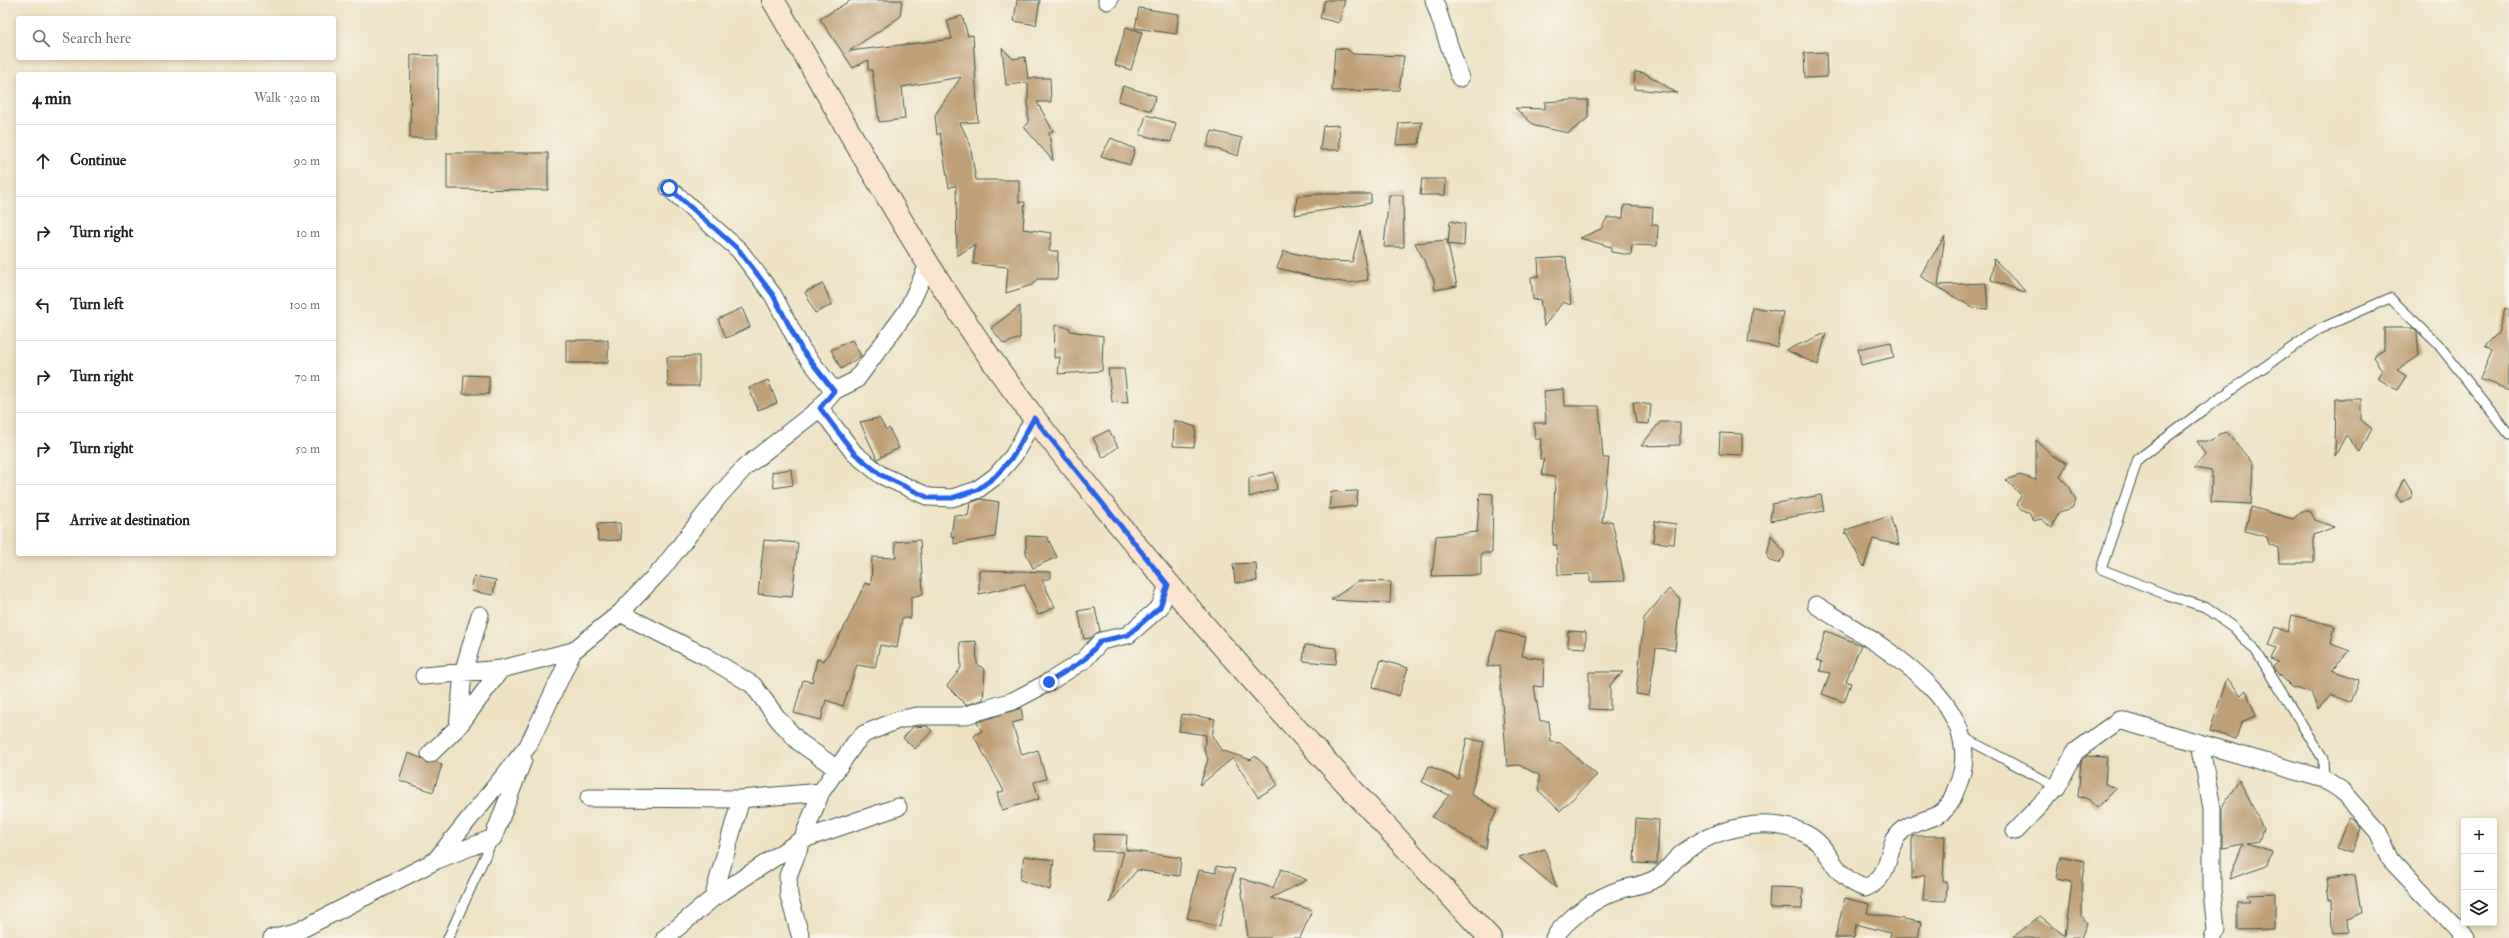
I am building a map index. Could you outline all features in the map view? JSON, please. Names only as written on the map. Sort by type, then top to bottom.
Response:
[{"type":"main road","points":[[773,0],[928,265],[1034,418],[1168,585],[1281,715],[1490,938]]},
{"type":"street","points":[[1434,0],[1460,78]]},
{"type":"street","points":[[669,188],[739,250],[773,295],[802,350],[834,391]]},
{"type":"street","points":[[424,676],[501,669],[573,651],[620,613],[662,569],[706,512],[745,467],[820,408],[834,391],[856,380],[885,343],[907,311],[928,265]]},
{"type":"street","points":[[820,408],[854,453],[881,475],[929,498],[952,498],[977,490],[996,476],[1014,455],[1034,418]]},
{"type":"street","points":[[801,938],[788,896],[788,876],[821,792],[859,738],[878,728],[917,716],[963,716],[992,708],[1049,682],[1084,660],[1101,641],[1128,635],[1160,607],[1168,585]]},
{"type":"street","points":[[1554,938],[1578,914],[1598,898],[1641,886],[1658,877],[1681,854],[1700,839],[1730,828],[1771,825],[1805,834],[1824,847],[1832,863],[1850,883],[1865,888],[1875,884],[1882,876],[1894,843],[1903,830],[1931,820],[1949,805],[1961,778],[1965,758],[1963,737],[1955,717],[1935,690],[1891,655],[1816,605]]},
{"type":"street","points":[[620,613],[707,657],[752,685],[778,719],[799,742],[837,769]]},
{"type":"street","points":[[458,727],[464,673],[480,615]]},
{"type":"street","points":[[272,938],[298,931],[435,861],[493,838],[528,746],[573,651]]},
{"type":"street","points":[[430,754],[458,727],[501,669]]},
{"type":"street","points":[[2015,831],[2056,787],[2075,752],[2119,720],[2324,779],[2341,790],[2378,832],[2391,860],[2464,938]]},
{"type":"street","points":[[2200,743],[2212,808],[2212,890],[2216,930],[2213,938]]},
{"type":"street","points":[[435,861],[528,746]]},
{"type":"street","points":[[589,798],[741,799],[821,792]]},
{"type":"street","points":[[713,898],[741,799]]},
{"type":"street","points":[[665,938],[713,898],[801,840],[898,807]]},
{"type":"lane","points":[[2324,779],[2323,759],[2256,651],[2233,627],[2205,607],[2101,569],[2138,459],[2209,406],[2316,330],[2390,298],[2438,344],[2509,434]]},
{"type":"lane","points":[[1963,737],[2056,787]]},
{"type":"lane","points":[[448,938],[493,838]]},
{"type":"building","points":[[851,0],[902,0],[900,17],[849,51],[952,39],[947,20],[962,16],[968,36],[973,35],[978,122],[960,123],[970,144],[976,180],[1019,180],[1019,202],[1025,202],[1023,229],[1052,233],[1049,251],[1058,251],[1057,279],[1037,279],[1032,285],[1006,293],[1008,267],[973,264],[975,244],[957,256],[956,185],[949,188],[940,133],[937,135],[935,115],[961,77],[902,87],[905,119],[879,122],[872,70],[868,70],[868,60],[853,68],[820,19]]},
{"type":"building","points":[[1017,0],[1040,0],[1036,25],[1014,21]]},
{"type":"building","points":[[1325,0],[1345,0],[1339,23],[1320,18]]},
{"type":"building","points":[[1139,8],[1179,14],[1176,34],[1135,28]]},
{"type":"building","points":[[1126,27],[1142,32],[1131,70],[1115,65]]},
{"type":"building","points":[[1002,48],[1013,59],[1025,57],[1028,78],[1050,78],[1051,102],[1037,102],[1053,131],[1049,133],[1053,161],[1024,127],[1028,124],[1028,83],[1006,85]]},
{"type":"building","points":[[1335,48],[1347,49],[1353,54],[1404,56],[1399,90],[1332,91]]},
{"type":"building","points":[[1826,52],[1827,77],[1805,78],[1804,53]]},
{"type":"building","points":[[411,55],[438,56],[437,138],[410,138]]},
{"type":"building","points":[[1635,72],[1645,73],[1677,93],[1634,89]]},
{"type":"building","points":[[1123,86],[1156,96],[1151,111],[1118,101]]},
{"type":"building","points":[[1588,100],[1588,118],[1569,133],[1535,126],[1515,108],[1545,109],[1545,102]]},
{"type":"building","points":[[1146,115],[1176,123],[1171,142],[1140,135]]},
{"type":"building","points":[[1422,122],[1419,144],[1396,145],[1399,123]]},
{"type":"building","points":[[1339,125],[1340,150],[1320,150],[1323,126]]},
{"type":"building","points":[[1212,131],[1242,138],[1238,156],[1207,146]]},
{"type":"building","points":[[1111,138],[1135,149],[1130,165],[1101,156]]},
{"type":"building","points":[[447,153],[548,153],[548,190],[447,189]]},
{"type":"building","points":[[1422,179],[1446,179],[1445,195],[1420,195]]},
{"type":"building","points":[[1321,194],[1371,194],[1371,203],[1295,215],[1297,196]]},
{"type":"building","points":[[1389,195],[1403,195],[1404,247],[1384,247]]},
{"type":"building","points":[[1624,205],[1653,207],[1652,225],[1658,225],[1657,246],[1632,245],[1631,255],[1611,252],[1611,247],[1580,238],[1601,229],[1607,218],[1623,218]]},
{"type":"building","points":[[1450,221],[1465,224],[1464,246],[1448,244]]},
{"type":"building","points":[[1360,230],[1368,280],[1348,283],[1313,277],[1277,268],[1284,251],[1329,261],[1352,262]]},
{"type":"building","points":[[1945,236],[1938,285],[1986,283],[1988,309],[1973,308],[1920,276]]},
{"type":"building","points":[[1447,240],[1457,286],[1435,290],[1434,280],[1415,243]]},
{"type":"building","points":[[1566,257],[1571,305],[1563,302],[1544,326],[1540,299],[1533,300],[1531,277],[1539,276],[1538,259]]},
{"type":"building","points":[[1994,259],[2027,293],[1991,280]]},
{"type":"building","points":[[823,284],[832,305],[815,313],[805,292]]},
{"type":"building","points":[[1020,306],[1020,338],[1004,344],[991,328]]},
{"type":"building","points":[[1752,307],[1783,312],[1777,347],[1748,342]]},
{"type":"building","points":[[742,308],[750,327],[726,338],[718,319]]},
{"type":"building","points":[[2505,309],[2509,310],[2509,390],[2480,379],[2492,351],[2485,346],[2498,333]]},
{"type":"building","points":[[1055,325],[1070,328],[1070,331],[1103,336],[1102,371],[1058,374],[1060,357],[1054,358]]},
{"type":"building","points":[[2384,328],[2413,328],[2417,332],[2419,356],[2397,370],[2406,376],[2397,390],[2377,378],[2382,370],[2373,357],[2384,350]]},
{"type":"building","points":[[1826,333],[1818,365],[1786,350]]},
{"type":"building","points":[[566,340],[608,340],[608,363],[566,363]]},
{"type":"building","points":[[852,340],[861,356],[841,369],[831,350]]},
{"type":"building","points":[[1891,342],[1894,357],[1861,365],[1858,349]]},
{"type":"building","points":[[699,356],[699,386],[668,386],[667,357]]},
{"type":"building","points":[[1108,369],[1124,369],[1128,403],[1112,402]]},
{"type":"building","points":[[464,375],[489,376],[489,394],[463,394]]},
{"type":"building","points":[[768,380],[777,403],[758,410],[749,388]]},
{"type":"building","points":[[1564,389],[1565,406],[1599,406],[1603,458],[1609,458],[1602,523],[1612,521],[1625,581],[1590,582],[1590,574],[1558,575],[1557,545],[1553,545],[1555,477],[1542,475],[1544,459],[1540,459],[1541,439],[1535,439],[1534,423],[1546,423],[1544,391]]},
{"type":"building","points":[[2336,399],[2361,399],[2361,420],[2372,429],[2360,452],[2346,435],[2335,456]]},
{"type":"building","points":[[1633,402],[1651,405],[1649,424],[1636,423]]},
{"type":"building","points":[[879,418],[886,430],[889,428],[899,448],[877,459],[860,422]]},
{"type":"building","points":[[1174,420],[1196,427],[1194,447],[1173,446]]},
{"type":"building","points":[[1660,422],[1680,422],[1680,445],[1641,446]]},
{"type":"building","points":[[1109,430],[1118,447],[1103,458],[1093,438]]},
{"type":"building","points":[[2227,432],[2253,464],[2251,504],[2211,502],[2212,471],[2194,468],[2205,454],[2197,441],[2213,441],[2219,434]]},
{"type":"building","points":[[1720,433],[1742,434],[1742,455],[1719,454]]},
{"type":"building","points":[[2036,440],[2053,456],[2067,463],[2060,477],[2069,486],[2076,500],[2072,508],[2059,512],[2052,528],[2041,519],[2033,521],[2030,513],[2021,509],[2017,505],[2021,495],[2006,480],[2020,475],[2036,480]]},
{"type":"building","points":[[791,469],[793,485],[774,488],[772,472]]},
{"type":"building","points":[[1274,472],[1277,489],[1249,497],[1249,478]]},
{"type":"building","points":[[2404,478],[2411,490],[2412,498],[2401,502],[2396,495]]},
{"type":"building","points":[[1358,491],[1356,506],[1329,509],[1331,492]]},
{"type":"building","points":[[1480,493],[1493,494],[1492,553],[1481,553],[1481,575],[1432,576],[1436,536],[1477,532]]},
{"type":"building","points":[[1821,495],[1824,511],[1770,521],[1772,504]]},
{"type":"building","points":[[981,499],[999,502],[995,537],[954,544],[954,537],[951,536],[954,515],[968,516],[970,503]]},
{"type":"building","points":[[2251,507],[2293,519],[2302,511],[2307,511],[2311,512],[2315,520],[2334,527],[2314,535],[2314,563],[2279,563],[2278,548],[2269,544],[2267,537],[2245,531]]},
{"type":"building","points":[[1890,516],[1899,545],[1873,539],[1864,567],[1847,534],[1844,533],[1846,532],[1845,530]]},
{"type":"building","points":[[1655,521],[1676,524],[1674,544],[1653,542]]},
{"type":"building","points":[[620,523],[621,540],[598,541],[597,524]]},
{"type":"building","points":[[1771,535],[1784,552],[1784,557],[1778,563],[1770,561],[1767,556]]},
{"type":"building","points":[[1026,536],[1047,537],[1057,557],[1033,568],[1026,553]]},
{"type":"building","points":[[764,540],[798,543],[792,597],[758,594]]},
{"type":"building","points":[[920,540],[923,594],[911,597],[911,618],[902,618],[897,648],[880,645],[875,668],[857,665],[843,706],[826,700],[821,720],[794,713],[803,680],[812,682],[817,659],[824,661],[844,628],[865,583],[871,585],[872,557],[896,558],[895,542]]},
{"type":"building","points":[[1256,563],[1257,581],[1235,583],[1233,564]]},
{"type":"building","points":[[979,570],[1051,572],[1051,578],[1042,580],[1055,607],[1038,615],[1024,584],[979,594]]},
{"type":"building","points":[[474,576],[496,580],[493,595],[471,591]]},
{"type":"building","points":[[1358,581],[1391,582],[1390,603],[1331,600]]},
{"type":"building","points":[[1669,589],[1680,599],[1675,650],[1656,648],[1649,696],[1636,694],[1644,618]]},
{"type":"building","points":[[1095,608],[1100,631],[1091,638],[1084,639],[1078,611]]},
{"type":"building","points":[[2292,615],[2335,626],[2331,644],[2350,651],[2331,670],[2359,680],[2350,702],[2331,695],[2318,709],[2311,693],[2292,687],[2273,667],[2278,662],[2271,659],[2276,648],[2269,645],[2276,627],[2288,632]]},
{"type":"building","points":[[1497,631],[1526,637],[1522,656],[1544,659],[1543,687],[1534,686],[1540,721],[1549,721],[1551,742],[1560,743],[1597,775],[1560,811],[1539,791],[1539,775],[1519,765],[1507,766],[1499,665],[1487,667]]},
{"type":"building","points":[[1568,631],[1586,632],[1586,648],[1568,647]]},
{"type":"building","points":[[1826,631],[1861,645],[1846,681],[1851,683],[1844,702],[1822,694],[1830,673],[1820,671],[1822,662],[1817,660]]},
{"type":"building","points":[[976,641],[977,664],[985,670],[983,700],[966,705],[947,686],[961,668],[960,642]]},
{"type":"building","points":[[1305,645],[1337,648],[1336,664],[1303,661]]},
{"type":"building","points":[[1381,660],[1408,668],[1399,696],[1372,687]]},
{"type":"building","points":[[1589,672],[1623,672],[1610,685],[1610,710],[1589,709]]},
{"type":"building","points":[[2227,678],[2241,695],[2246,690],[2256,716],[2241,722],[2236,739],[2210,731]]},
{"type":"building","points":[[1021,708],[1023,720],[1012,723],[1022,755],[1038,750],[1046,779],[1034,782],[1039,799],[1002,810],[997,793],[1004,791],[974,736],[982,731],[977,722]]},
{"type":"building","points":[[1182,714],[1215,719],[1212,736],[1221,750],[1251,760],[1255,756],[1267,767],[1278,785],[1258,797],[1233,758],[1200,785],[1208,759],[1204,749],[1206,735],[1179,731]]},
{"type":"building","points":[[927,726],[932,731],[915,749],[903,738],[913,727]]},
{"type":"building","points":[[1467,738],[1484,742],[1471,794],[1498,810],[1489,825],[1486,849],[1432,817],[1449,795],[1422,782],[1429,766],[1458,779]]},
{"type":"building","points":[[408,753],[421,758],[427,763],[435,762],[442,765],[433,792],[399,780]]},
{"type":"building","points":[[2087,756],[2107,757],[2105,784],[2117,788],[2097,808],[2087,798],[2078,797],[2081,761]]},
{"type":"building","points":[[2239,779],[2263,828],[2259,841],[2247,843],[2272,851],[2267,866],[2229,879],[2243,844],[2222,848],[2222,809]]},
{"type":"building","points":[[1636,818],[1659,820],[1657,864],[1634,863]]},
{"type":"building","points":[[2349,818],[2354,820],[2361,828],[2352,853],[2337,848]]},
{"type":"building","points":[[1094,834],[1127,835],[1126,850],[1181,858],[1179,876],[1137,870],[1110,903],[1124,852],[1093,851]]},
{"type":"building","points":[[1912,836],[1945,836],[1943,881],[1947,881],[1946,901],[1923,900],[1925,875],[1912,879]]},
{"type":"building","points":[[1545,849],[1556,888],[1519,857]]},
{"type":"building","points":[[1024,856],[1054,860],[1050,890],[1020,880]]},
{"type":"building","points":[[2060,856],[2085,861],[2082,880],[2082,916],[2087,923],[2081,938],[2012,938],[2040,916],[2065,936],[2072,882],[2056,879]]},
{"type":"building","points":[[1216,866],[1235,869],[1219,927],[1187,918],[1199,870],[1216,873]]},
{"type":"building","points":[[1281,869],[1307,880],[1271,898],[1312,910],[1300,938],[1248,938],[1240,878],[1273,888]]},
{"type":"building","points":[[2355,875],[2361,913],[2348,919],[2349,932],[2333,933],[2332,899],[2329,899],[2326,879]]},
{"type":"building","points":[[1770,887],[1803,888],[1802,909],[1769,908]]},
{"type":"building","points":[[2275,894],[2275,929],[2237,930],[2237,901],[2249,901],[2246,895]]},
{"type":"building","points":[[1845,898],[1869,904],[1867,913],[1921,922],[1918,938],[1890,938],[1890,933],[1856,924],[1854,938],[1835,938]]},
{"type":"route","points":[[669,188],[739,250],[773,295],[802,350],[834,391],[820,408],[854,453],[881,475],[929,498],[952,498],[977,490],[996,476],[1014,455],[1034,418],[1168,585],[1160,607],[1128,635],[1101,641],[1084,660],[1049,682]]}]
